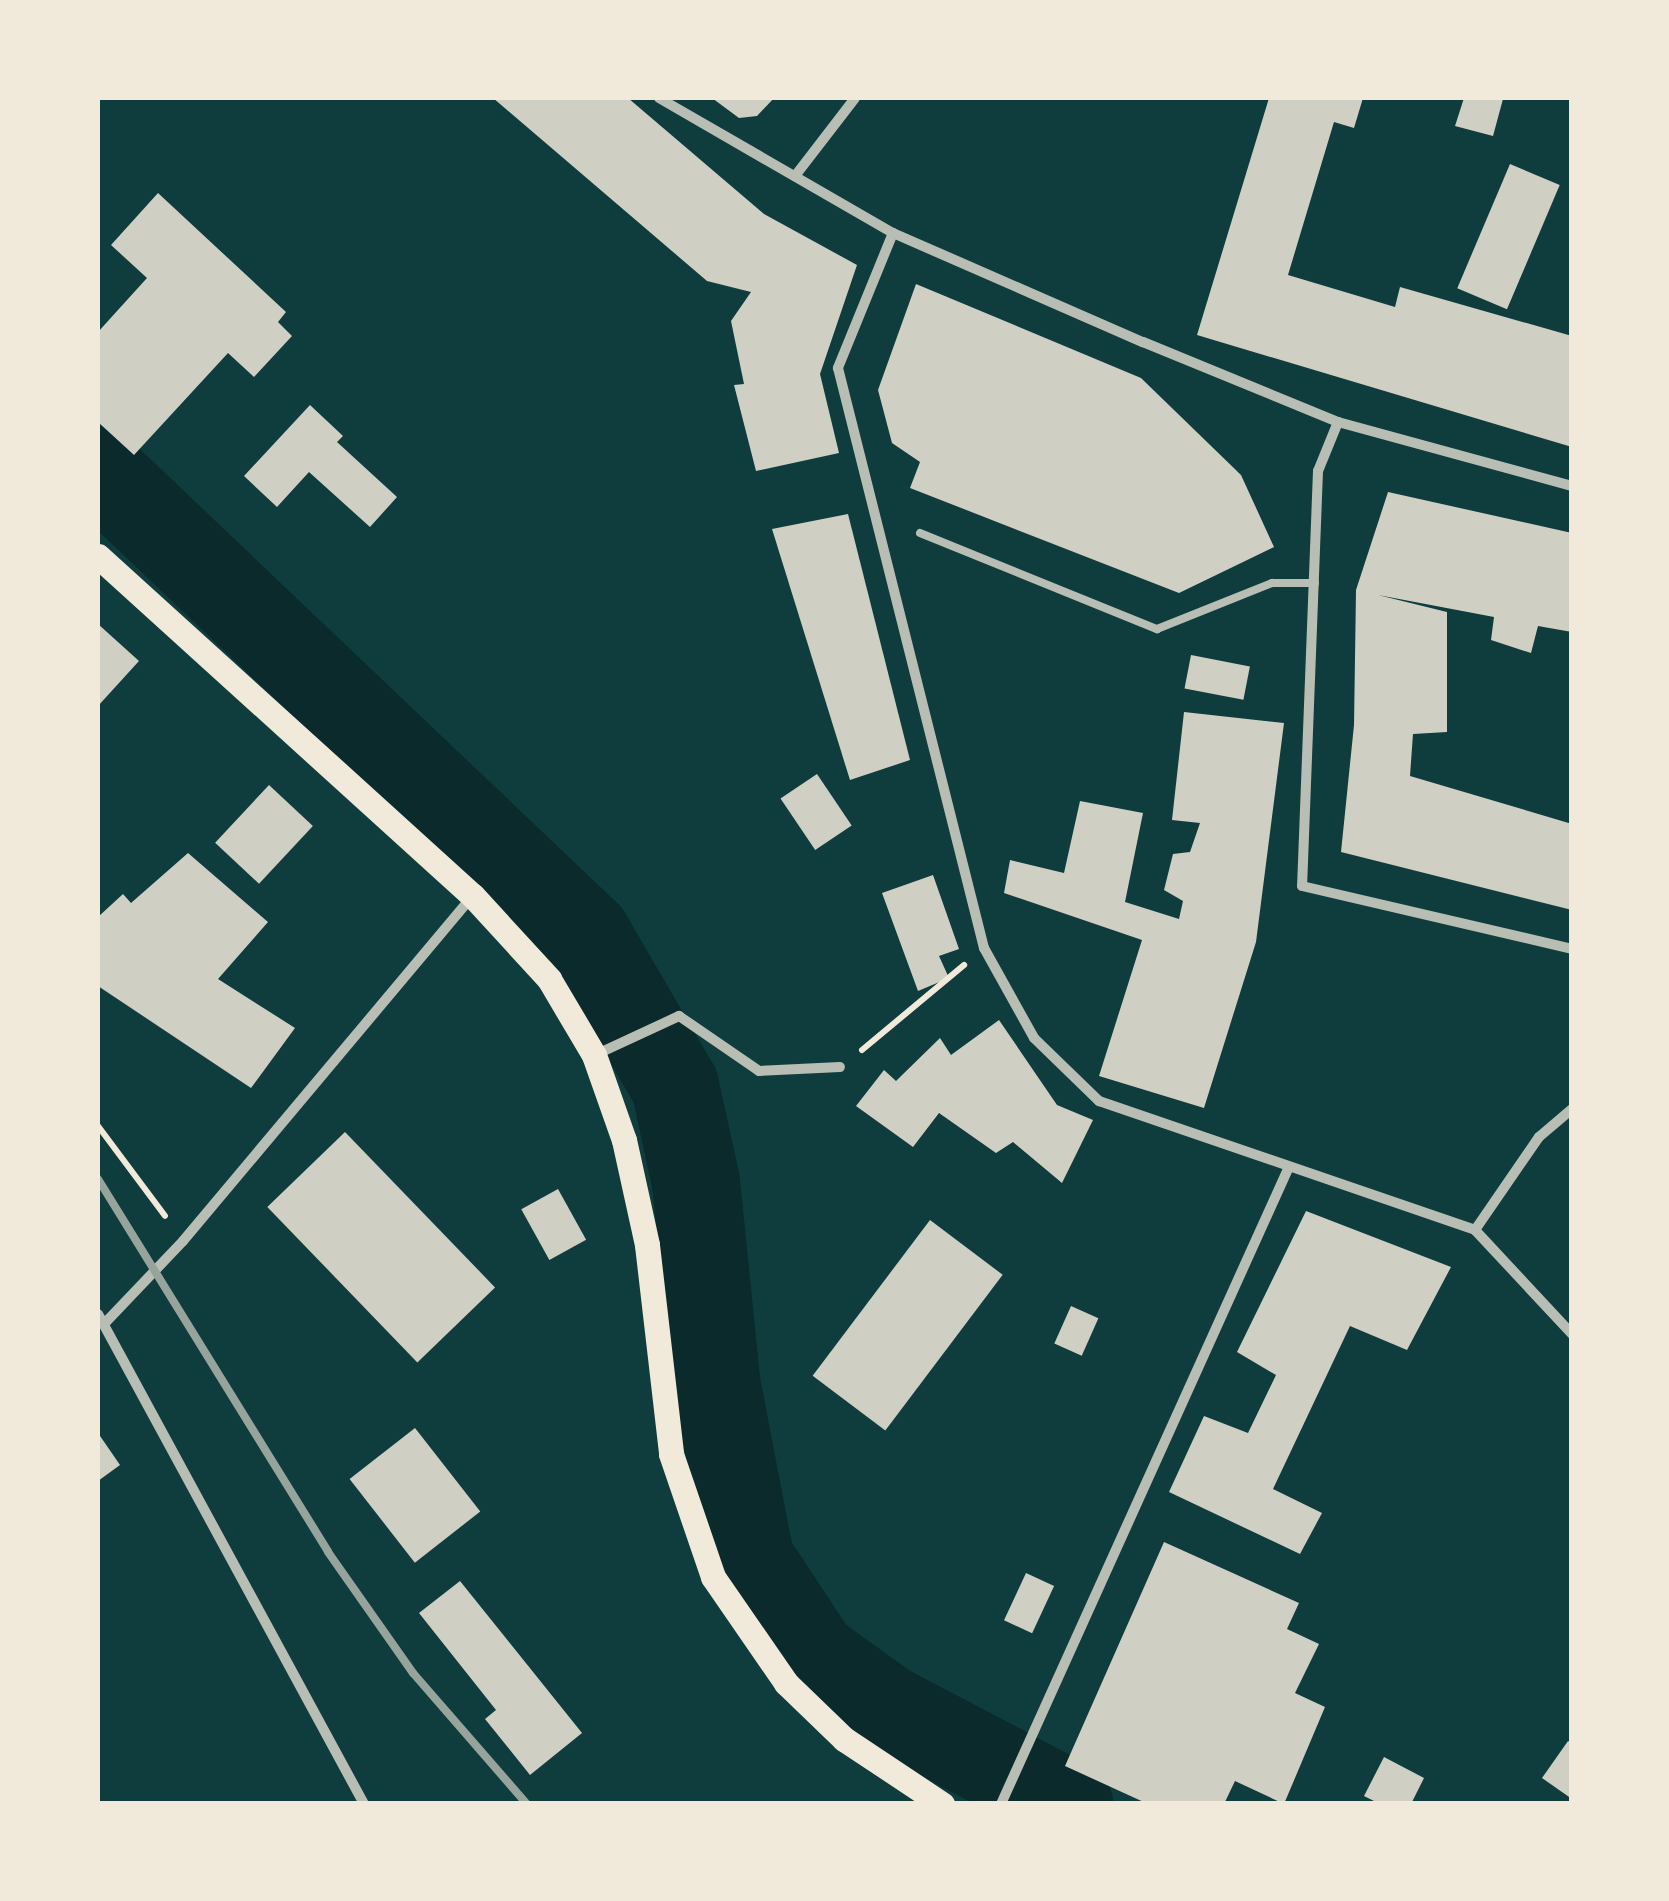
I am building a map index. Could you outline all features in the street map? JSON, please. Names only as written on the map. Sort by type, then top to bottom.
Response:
[{"type":"main road","points":[[98,556],[473,896],[549,979],[594,1055],[624,1140],[647,1246],[671,1454],[713,1577],[786,1684],[844,1740],[942,1804]]},
{"type":"street","points":[[659,98],[893,233],[1338,422],[1572,486]]},
{"type":"street","points":[[795,176],[855,98]]},
{"type":"street","points":[[893,233],[838,368],[984,948],[1034,1038],[1099,1101],[1475,1230],[1572,1334]]},
{"type":"street","points":[[1338,422],[1318,471],[1302,886],[1572,949]]},
{"type":"street","points":[[364,1804],[101,1319],[183,1240],[473,896]]},
{"type":"street","points":[[594,1055],[679,1016],[759,1071],[840,1067]]},
{"type":"street","points":[[1475,1230],[1539,1137],[1572,1109]]},
{"type":"street","points":[[1003,1800],[1288,1169]]},
{"type":"lane","points":[[920,532],[1157,629],[1272,584],[1315,583]]},
{"type":"path","points":[[840,1067],[984,948]]},
{"type":"path","points":[[98,1126],[183,1240]]},
{"type":"building","points":[[493,98],[628,98],[764,214],[857,265],[820,374],[839,453],[756,471],[734,385],[744,384],[731,321],[751,292],[707,281]]},
{"type":"building","points":[[712,98],[774,98],[757,116],[739,118]]},
{"type":"building","points":[[1269,98],[1363,98],[1354,128],[1334,122],[1288,275],[1395,307],[1400,287],[1572,336],[1572,447],[1197,335]]},
{"type":"building","points":[[1464,98],[1503,99],[1493,136],[1455,126]]},
{"type":"building","points":[[1510,164],[1560,185],[1507,309],[1457,288]]},
{"type":"building","points":[[158,193],[286,312],[278,322],[292,336],[254,377],[228,353],[134,455],[98,422],[98,332],[147,278],[111,245]]},
{"type":"building","points":[[916,284],[1141,378],[1241,475],[1274,547],[1179,593],[910,488],[920,462],[892,443],[878,390]]},
{"type":"building","points":[[310,405],[343,436],[337,442],[397,497],[370,527],[309,472],[277,507],[244,476]]},
{"type":"building","points":[[1388,492],[1572,533],[1572,632],[1538,626],[1531,653],[1491,640],[1494,617],[1378,595],[1447,612],[1447,732],[1413,734],[1410,776],[1572,824],[1572,910],[1341,852],[1354,725],[1356,590]]},
{"type":"building","points":[[848,514],[910,760],[850,780],[772,529]]},
{"type":"building","points":[[98,624],[139,661],[98,706]]},
{"type":"building","points":[[1191,655],[1250,666],[1243,700],[1185,688]]},
{"type":"building","points":[[1184,712],[1284,723],[1256,942],[1204,1108],[1099,1076],[1142,940],[1004,893],[1010,860],[1064,873],[1080,801],[1143,813],[1125,902],[1179,919],[1183,901],[1164,890],[1173,854],[1190,852],[1200,823],[1172,820]]},
{"type":"building","points":[[817,774],[852,825],[815,850],[781,799]]},
{"type":"building","points":[[269,785],[313,826],[259,884],[215,843]]},
{"type":"building","points":[[188,853],[268,922],[218,979],[295,1028],[251,1088],[98,986],[98,917],[123,894],[131,903]]},
{"type":"building","points":[[933,875],[959,949],[939,956],[949,978],[918,991],[882,893]]},
{"type":"building","points":[[999,1020],[1057,1105],[1093,1120],[1062,1183],[1013,1142],[996,1153],[939,1113],[913,1147],[856,1106],[884,1070],[896,1081],[940,1038],[951,1055]]},
{"type":"building","points":[[345,1132],[495,1287],[417,1362],[267,1207]]},
{"type":"building","points":[[558,1189],[586,1240],[549,1260],[521,1209]]},
{"type":"building","points":[[1306,1211],[1451,1267],[1407,1350],[1350,1326],[1273,1489],[1322,1513],[1300,1554],[1169,1492],[1204,1416],[1248,1433],[1276,1375],[1237,1352]]},
{"type":"building","points":[[930,1220],[1003,1275],[885,1430],[813,1376]]},
{"type":"building","points":[[1071,1306],[1098,1318],[1082,1356],[1054,1343]]},
{"type":"building","points":[[415,1428],[480,1512],[415,1563],[350,1479]]},
{"type":"building","points":[[98,1433],[120,1465],[98,1481]]},
{"type":"building","points":[[1164,1542],[1299,1603],[1287,1629],[1319,1644],[1295,1693],[1325,1707],[1284,1804],[1235,1781],[1224,1804],[1148,1804],[1065,1766]]},
{"type":"building","points":[[1026,1573],[1054,1586],[1032,1633],[1004,1620]]},
{"type":"building","points":[[460,1581],[582,1733],[530,1775],[485,1719],[496,1710],[419,1613]]},
{"type":"building","points":[[1568,1741],[1572,1743],[1572,1799],[1542,1778]]},
{"type":"building","points":[[1384,1757],[1424,1778],[1411,1804],[1380,1804],[1364,1796]]},
{"type":"waterway","points":[[98,470],[587,935],[675,1086],[696,1182],[717,1387],[750,1559],[814,1656],[886,1708],[1069,1804]]},
{"type":"railway","points":[[98,1179],[328,1552],[413,1673],[527,1804]]}]
